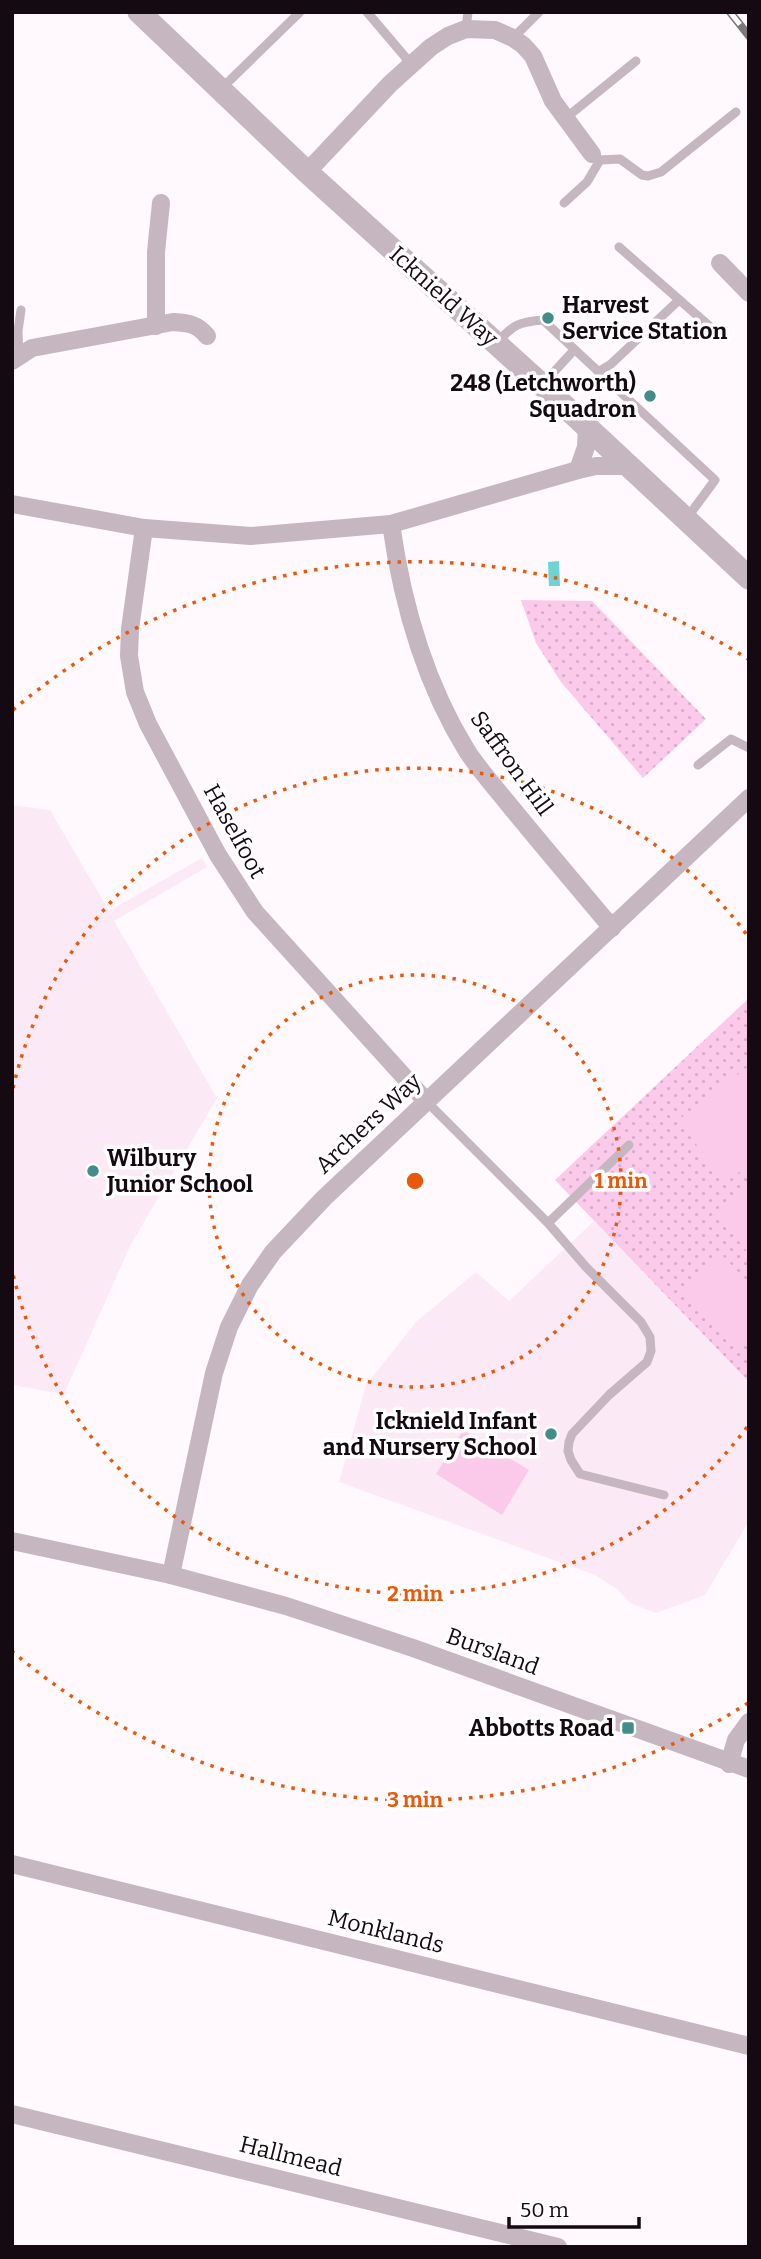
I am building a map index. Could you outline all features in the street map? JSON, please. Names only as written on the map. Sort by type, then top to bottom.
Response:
[{"type":"street","name":"Icknield Way","points":[[139,12],[307,172],[587,426],[749,578]]},
{"type":"street","points":[[307,172],[390,84],[467,21],[513,38],[533,56],[548,92],[596,157]]},
{"type":"street","points":[[156,327],[156,252],[161,203]]},
{"type":"street","points":[[719,263],[749,293]]},
{"type":"street","points":[[16,358],[32,348],[173,322],[199,326],[207,336]]},
{"type":"street","points":[[578,470],[586,447],[587,426]]},
{"type":"street","points":[[12,504],[144,528],[251,536],[391,524],[578,470],[630,466]]},
{"type":"street","name":"Saffron Hill","points":[[391,524],[395,554],[419,645],[444,709],[468,752],[612,928]]},
{"type":"street","name":"Haselfoot","points":[[144,528],[130,629],[129,656],[135,692],[148,724],[218,855],[255,912],[427,1102]]},
{"type":"street","name":"Archers Way","points":[[171,1575],[214,1373],[229,1328],[250,1285],[273,1252],[324,1198],[749,798]]},
{"type":"street","name":"Bursland","points":[[12,1541],[171,1575],[286,1606],[413,1648],[749,1769]]},
{"type":"street","points":[[729,1764],[736,1740],[749,1721]]},
{"type":"street","name":"Monklands","points":[[12,1864],[749,2046]]},
{"type":"street","name":"Hallmead","points":[[12,2113],[558,2247]]},
{"type":"lane","points":[[220,90],[300,12]]},
{"type":"lane","points":[[367,12],[412,65]]},
{"type":"lane","points":[[513,38],[539,12]]},
{"type":"lane","points":[[567,117],[636,61]]},
{"type":"lane","points":[[564,203],[587,182],[596,157],[620,159],[636,172],[648,176],[661,172],[736,112]]},
{"type":"lane","points":[[619,247],[723,338]]},
{"type":"lane","points":[[598,372],[679,300]]},
{"type":"lane","points":[[16,358],[21,310]]},
{"type":"lane","points":[[496,343],[513,325],[543,320],[715,480],[687,518]]},
{"type":"lane","points":[[542,385],[574,350]]},
{"type":"lane","points":[[698,765],[731,739],[749,748]]},
{"type":"lane","points":[[427,1102],[548,1223],[647,1330],[650,1344],[647,1362],[609,1395],[572,1434],[569,1442],[571,1460],[580,1474],[664,1495]]},
{"type":"lane","points":[[548,1223],[629,1144]]},
{"type":"shaded area","points":[[521,600],[592,601],[706,719],[643,778],[561,682],[536,643]]},
{"type":"shaded area","name":"Wilbury Junior School","points":[[12,805],[50,810],[109,911],[202,858],[207,867],[114,921],[217,1098],[131,1244],[64,1394],[12,1385]]},
{"type":"shaded area","points":[[749,998],[749,1382],[555,1180]]},
{"type":"shaded area","points":[[749,1066],[749,1165],[725,1183],[678,1120]]},
{"type":"shaded area","points":[[749,1184],[749,1254],[715,1211]]},
{"type":"shaded area","name":"Icknield Infant and Nursery School","points":[[594,1221],[749,1382],[749,1521],[705,1595],[656,1613],[630,1603],[617,1589],[595,1575],[339,1482],[366,1385],[416,1322],[476,1272],[509,1301]]},
{"type":"shaded area","points":[[722,1255],[749,1283],[749,1337],[736,1349],[682,1292]]},
{"type":"shaded area","points":[[463,1430],[529,1470],[502,1515],[436,1474]]},
{"type":"water","points":[[559,561],[560,586],[549,586],[548,562]]},
{"type":"railway","points":[[730,12],[749,36]]},
{"type":"place","name":"Harvest Service Station","points":[[548,318]]},
{"type":"place","name":"248 (Letchworth) Squadron","points":[[650,396]]},
{"type":"place","name":"Wilbury Junior School","points":[[93,1171]]},
{"type":"place","name":"Icknield Infant and Nursery School","points":[[551,1434]]},
{"type":"place","name":"Abbotts Road","points":[[628,1728]]}]
